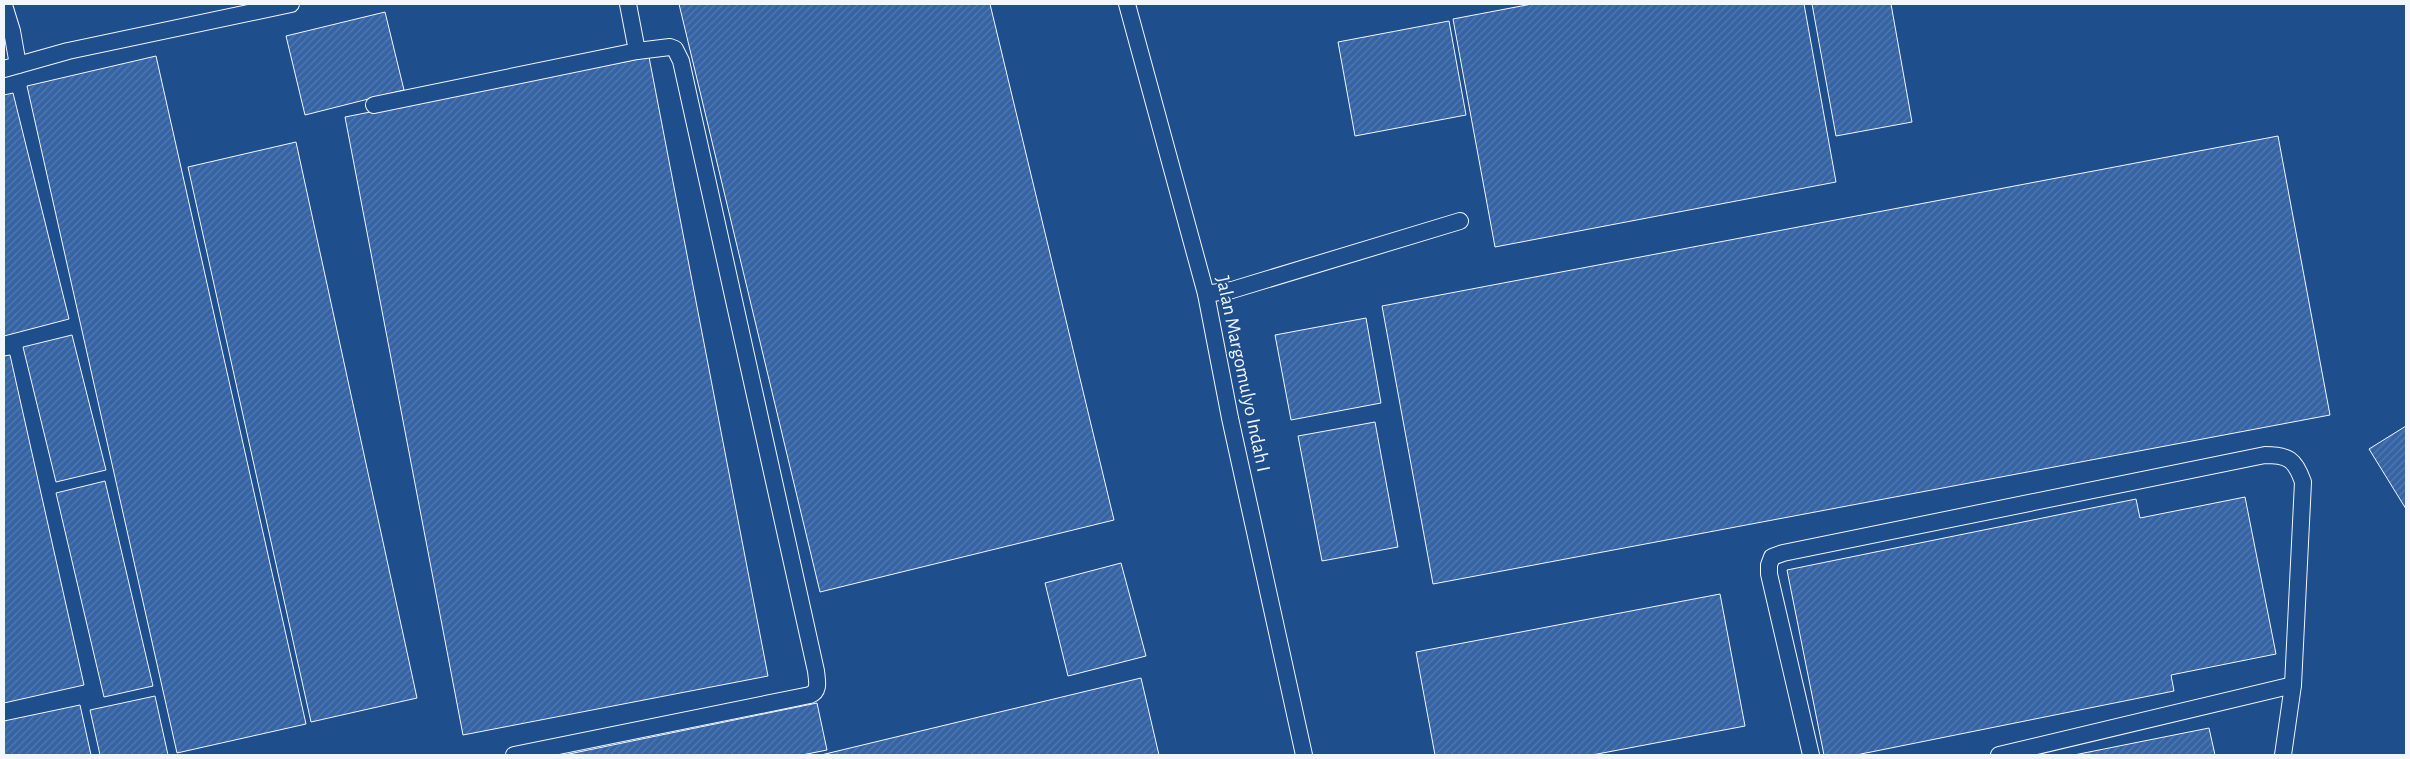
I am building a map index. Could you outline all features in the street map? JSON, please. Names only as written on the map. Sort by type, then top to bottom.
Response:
[{"type":"lane","points":[[4,5],[12,31],[11,67],[68,51],[291,4]]},
{"type":"lane","points":[[628,4],[637,51]]},
{"type":"lane","name":"Jalan Margomulyo Indah I","points":[[1127,4],[1206,294],[1232,427],[1304,755]]},
{"type":"lane","points":[[374,105],[637,51],[670,47],[675,50],[681,61],[816,671],[817,688],[815,693],[810,695],[514,755]]},
{"type":"lane","points":[[1206,294],[1232,290],[1460,221]]},
{"type":"lane","points":[[1811,755],[1769,574],[1769,565],[1772,557],[1792,551],[2264,456],[2277,455],[2290,459],[2298,469],[2302,482],[2293,685],[2283,755]]},
{"type":"lane","points":[[1999,755],[2293,685]]},
{"type":"building","points":[[679,4],[990,4],[1114,520],[820,592]]},
{"type":"building","points":[[1532,4],[1804,4],[1836,182],[1495,247],[1453,19]]},
{"type":"building","points":[[1812,4],[1891,4],[1912,122],[1836,136]]},
{"type":"building","points":[[385,12],[404,90],[305,115],[286,36]]},
{"type":"building","points":[[1449,21],[1466,115],[1355,136],[1338,42]]},
{"type":"building","points":[[156,56],[306,724],[177,753],[27,86]]},
{"type":"building","points":[[649,57],[768,676],[463,735],[345,117]]},
{"type":"building","points":[[13,93],[69,319],[4,336],[4,95]]},
{"type":"building","points":[[2278,136],[2330,415],[1433,584],[1382,306]]},
{"type":"building","points":[[296,142],[417,698],[311,722],[188,167]]},
{"type":"building","points":[[1366,318],[1381,403],[1291,420],[1275,335]]},
{"type":"building","points":[[72,335],[106,470],[56,482],[23,347]]},
{"type":"building","points":[[10,355],[84,685],[4,703],[4,356]]},
{"type":"building","points":[[1375,422],[1398,547],[1322,561],[1298,436]]},
{"type":"building","points":[[2406,426],[2406,509],[2369,449]]},
{"type":"building","points":[[105,481],[153,686],[104,697],[56,493]]},
{"type":"building","points":[[2245,497],[2276,654],[2171,675],[2174,691],[1856,755],[1824,755],[1787,570],[2136,499],[2140,518]]},
{"type":"building","points":[[1121,563],[1146,656],[1068,676],[1045,583]]},
{"type":"building","points":[[1720,594],[1745,726],[1592,755],[1435,755],[1416,652]]},
{"type":"building","points":[[1141,678],[1159,755],[821,755]]},
{"type":"building","points":[[155,696],[168,755],[100,755],[90,710]]},
{"type":"building","points":[[817,703],[827,750],[802,755],[564,755]]},
{"type":"building","points":[[80,705],[91,755],[4,755],[4,721]]},
{"type":"building","points":[[2209,728],[2215,755],[2074,755]]}]
